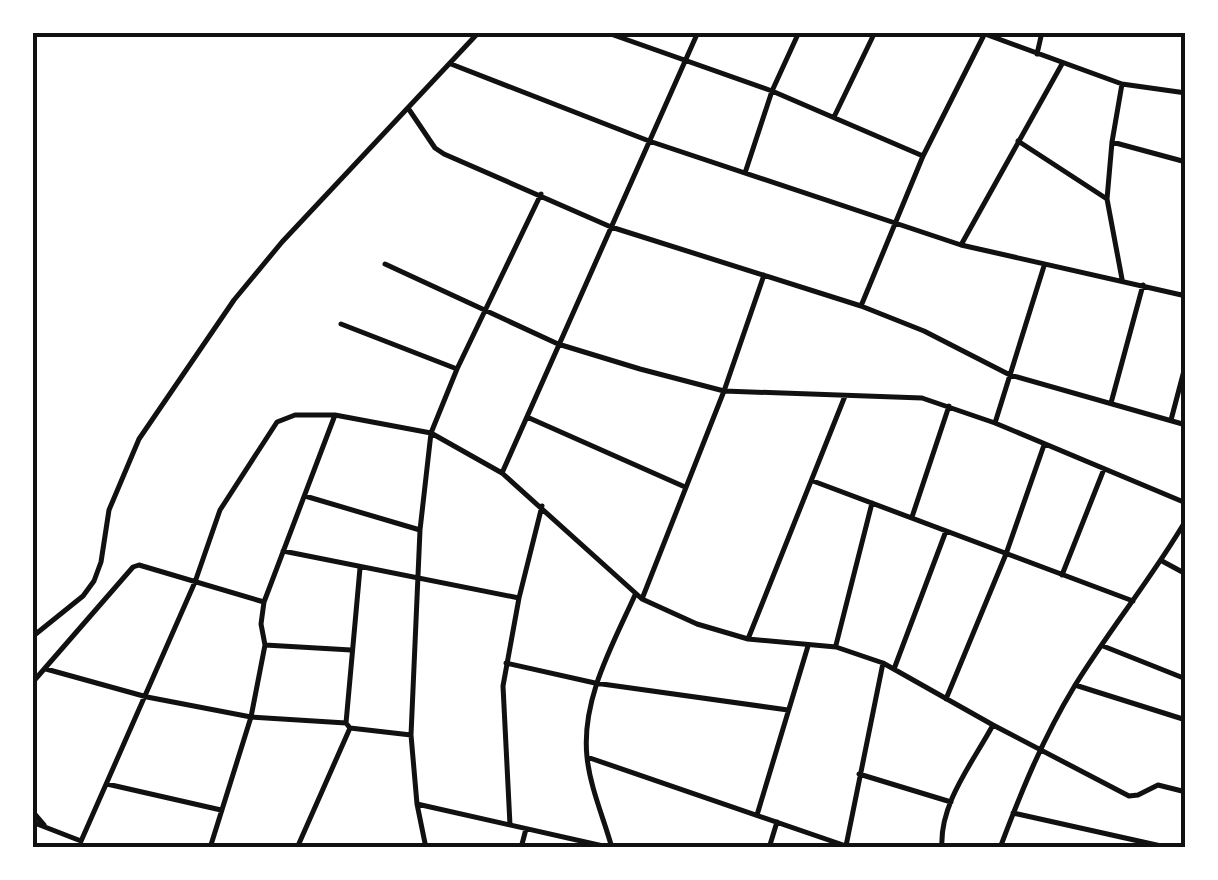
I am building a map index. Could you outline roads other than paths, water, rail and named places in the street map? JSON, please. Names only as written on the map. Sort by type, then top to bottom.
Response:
[{"type":"street","points":[[32,637],[83,596],[94,581],[101,562],[108,510],[121,478],[139,439],[203,343],[282,242],[479,32]]},
{"type":"street","points":[[605,32],[772,92],[923,156]]},
{"type":"street","points":[[502,472],[698,32]]},
{"type":"street","points":[[745,173],[772,92],[799,32]]},
{"type":"street","points":[[834,117],[875,32]]},
{"type":"street","points":[[1037,54],[1042,32]]},
{"type":"street","points":[[861,306],[923,156],[984,33],[1122,84],[1186,93]]},
{"type":"street","points":[[451,64],[650,142],[961,245],[1184,295],[1186,267]]},
{"type":"street","points":[[961,245],[1062,64]]},
{"type":"street","points":[[1122,84],[1107,200],[1122,280]]},
{"type":"street","points":[[408,108],[435,148],[612,227],[861,306],[924,330],[1010,374],[1186,425]]},
{"type":"street","points":[[1018,142],[1107,200]]},
{"type":"street","points":[[1112,142],[1186,162]]},
{"type":"street","points":[[426,848],[417,804],[411,735],[420,530],[431,433],[457,369],[541,194]]},
{"type":"street","points":[[385,264],[558,344],[724,391],[909,397],[949,406],[1186,504]]},
{"type":"street","points":[[995,423],[1044,266]]},
{"type":"street","points":[[417,804],[612,848],[587,758],[595,682],[638,597],[685,487],[724,391],[764,275]]},
{"type":"street","points":[[1111,403],[1143,285]]},
{"type":"street","points":[[342,324],[457,369]]},
{"type":"street","points":[[1171,420],[1186,363]]},
{"type":"street","points":[[748,639],[845,396]]},
{"type":"street","points":[[912,518],[949,406]]},
{"type":"street","points":[[32,822],[80,844],[147,697],[220,510],[277,422],[295,415],[335,415],[431,433],[502,472],[638,597],[697,624],[748,639],[836,646],[884,663],[1129,796],[1162,785],[1186,792]]},
{"type":"street","points":[[210,848],[251,717],[265,645],[261,624],[264,602],[335,415]]},
{"type":"street","points":[[527,418],[685,487]]},
{"type":"street","points":[[946,698],[1006,554],[1044,444]]},
{"type":"street","points":[[1062,576],[1104,469]]},
{"type":"street","points":[[812,482],[1134,602]]},
{"type":"street","points":[[305,496],[420,530]]},
{"type":"street","points":[[836,646],[872,503]]},
{"type":"street","points":[[510,825],[506,664],[542,506]]},
{"type":"street","points":[[1000,848],[1040,750],[1075,685],[1186,520]]},
{"type":"street","points":[[894,669],[946,530]]},
{"type":"street","points":[[283,550],[519,598]]},
{"type":"street","points":[[1162,561],[1186,574]]},
{"type":"street","points":[[32,683],[133,567],[139,565],[264,602]]},
{"type":"street","points":[[297,848],[348,725],[360,568]]},
{"type":"street","points":[[265,645],[351,650]]},
{"type":"street","points":[[758,815],[808,646]]},
{"type":"street","points":[[1103,646],[1186,679]]},
{"type":"street","points":[[587,758],[846,847],[884,663]]},
{"type":"street","points":[[506,664],[595,682],[788,710]]},
{"type":"street","points":[[46,669],[147,697],[251,717],[411,735]]},
{"type":"street","points":[[1075,685],[1186,720]]},
{"type":"street","points":[[942,848],[941,833],[950,802],[993,725]]},
{"type":"street","points":[[859,774],[950,802]]},
{"type":"street","points":[[107,784],[221,810]]},
{"type":"street","points":[[32,811],[46,827]]},
{"type":"street","points":[[1013,813],[1170,848]]},
{"type":"street","points":[[769,848],[777,822]]},
{"type":"street","points":[[522,848],[526,829]]},
{"type":"street","points":[[1183,848],[1186,839]]}]
